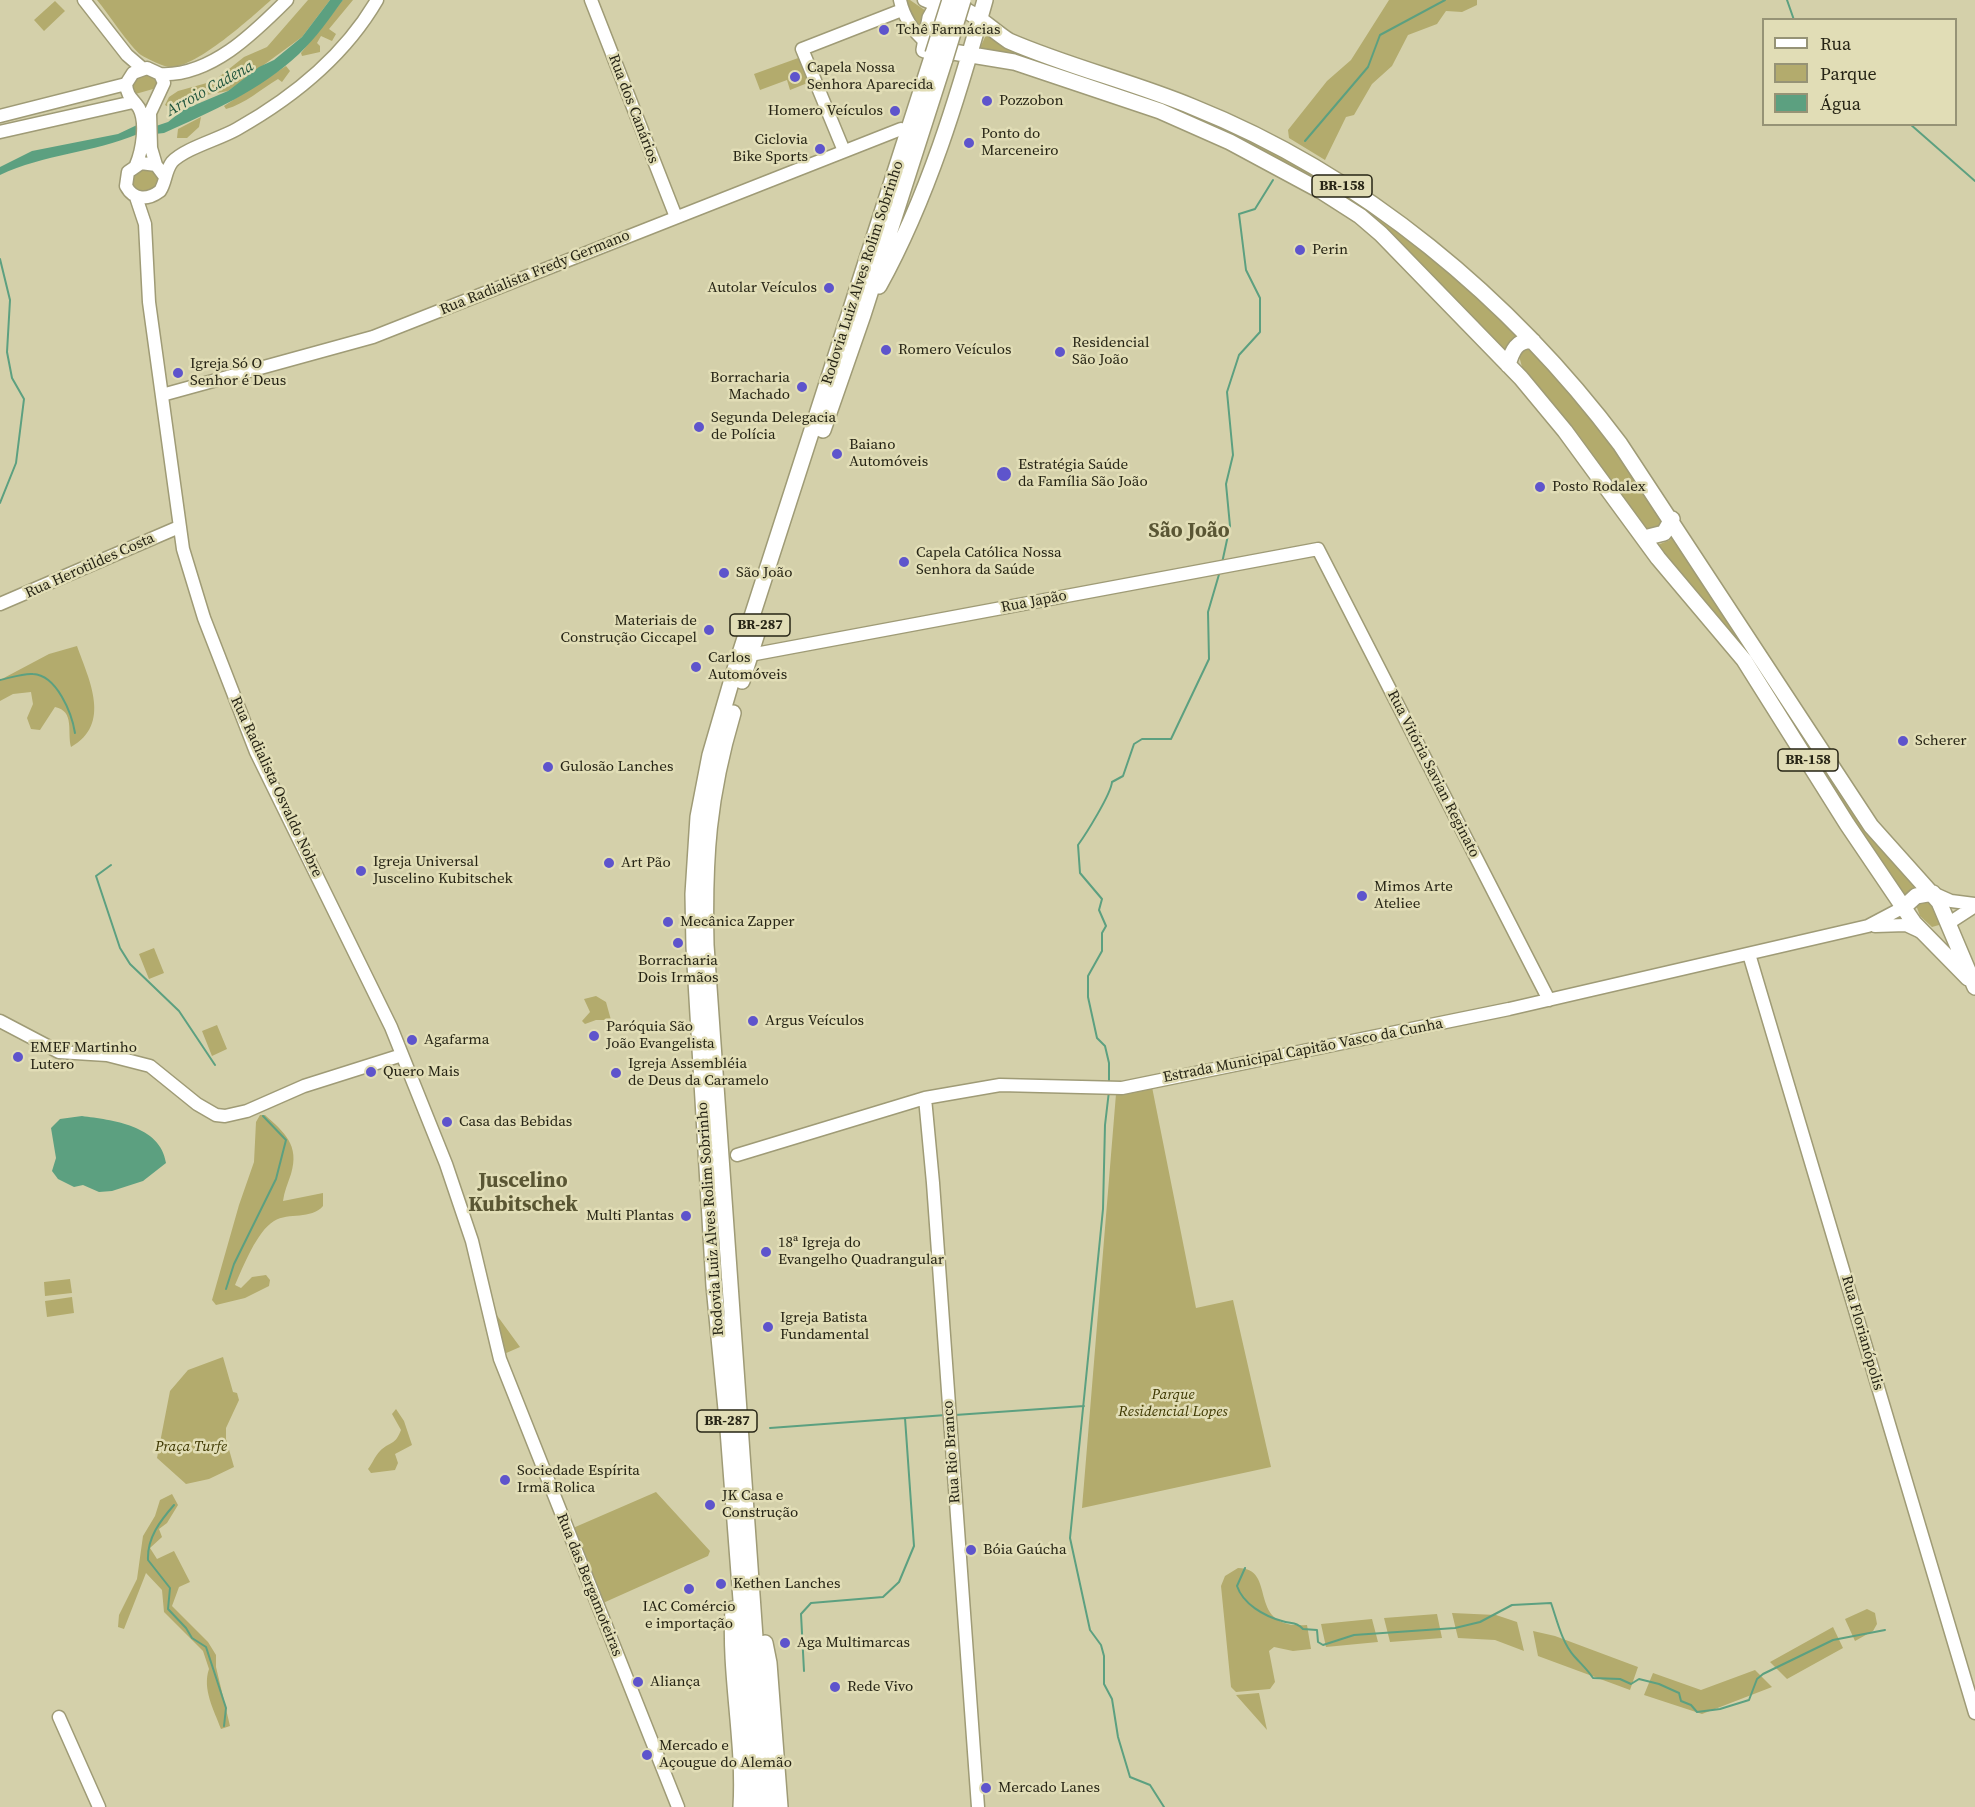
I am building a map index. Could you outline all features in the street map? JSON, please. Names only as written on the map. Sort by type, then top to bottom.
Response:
[{"type":"highway","name":"BR-287","points":[[848,321],[854,286],[901,129],[934,52],[963,0]]},
{"type":"highway","points":[[938,2],[959,7],[980,19],[985,0]]},
{"type":"highway","name":"BR-287","points":[[934,52],[938,2]]},
{"type":"highway","name":"BR-287","points":[[863,315],[924,193],[980,19]]},
{"type":"highway","name":"BR-158","points":[[980,19],[990,29],[1009,41],[1195,107],[1300,160],[1356,195],[1421,241],[1505,312],[1600,418],[1672,519],[1871,826],[1932,893],[1949,923],[1973,985]]},
{"type":"highway","name":"BR-158","points":[[934,52],[941,50],[1014,62],[1160,111],[1230,142],[1321,191],[1360,216],[1381,234],[1508,365],[1572,440],[1678,584],[1713,621],[1744,660],[1847,824],[1921,932],[1973,985]]},
{"type":"highway","name":"Rodovia Luiz Alves Rolim Sobrinho","points":[[754,1807],[745,1589],[708,983],[704,880],[713,791],[750,655],[817,446],[863,315],[934,52]]},
{"type":"highway","name":"Rodovia Luiz Alves Rolim Sobrinho","points":[[767,1807],[714,1286],[695,959],[693,894],[696,829],[710,756],[725,702],[934,52]]},
{"type":"highway","points":[[1508,365],[1514,348],[1526,340],[1533,341]]},
{"type":"highway","points":[[1644,538],[1664,533],[1672,519]]},
{"type":"highway","points":[[1904,908],[1916,896],[1932,893]]},
{"type":"highway","points":[[1921,932],[1934,932],[1949,923]]},
{"type":"highway","name":"BR-287","points":[[741,1807],[741,1759],[731,1640],[734,1602],[745,1589]]},
{"type":"highway","name":"BR-287","points":[[745,1589],[769,1663],[780,1807]]},
{"type":"street","points":[[84,0],[127,55],[142,68],[152,69],[160,74],[174,75],[190,71],[226,52],[262,24],[287,0]]},
{"type":"street","points":[[146,143],[136,165],[128,172],[125,181],[128,190],[136,197],[153,196],[164,184],[165,177],[176,159],[239,128],[290,95],[348,40],[377,0]]},
{"type":"street","name":"Rua dos Canários","points":[[591,0],[675,217]]},
{"type":"street","points":[[844,152],[802,49],[901,5],[918,36],[934,52]]},
{"type":"street","points":[[127,55],[128,80],[135,103],[146,118]]},
{"type":"street","points":[[0,116],[106,92],[128,80],[142,68]]},
{"type":"street","points":[[160,74],[164,83],[146,118],[146,143],[156,165],[165,177]]},
{"type":"street","points":[[0,132],[135,103],[156,102]]},
{"type":"street","name":"Rua Radialista Fredy Germano","points":[[162,395],[373,337],[901,129]]},
{"type":"street","points":[[136,165],[147,163],[156,165]]},
{"type":"street","name":"Rua Radialista Osvaldo Nobre","points":[[145,224],[153,196]]},
{"type":"street","name":"Rua Radialista Osvaldo Nobre","points":[[136,197],[145,224],[148,292],[179,527],[190,576],[247,730],[277,796],[365,971],[402,1055],[461,1204],[483,1293]]},
{"type":"street","name":"Rua Herotildes Costa","points":[[0,604],[179,527]]},
{"type":"street","name":"Rua Japão","points":[[750,655],[1318,549]]},
{"type":"street","name":"Rua Vitória Savian Reginato","points":[[1318,549],[1549,1000]]},
{"type":"street","points":[[1932,893],[1951,901],[1975,905]]},
{"type":"street","points":[[1949,923],[1975,905]]},
{"type":"street","name":"Estrada Municipal Capitão Vasco da Cunha","points":[[1868,926],[1904,908]]},
{"type":"street","name":"Estrada Municipal Capitão Vasco da Cunha","points":[[737,1155],[925,1098],[1000,1085],[1122,1088],[1549,1000],[1868,926],[1906,925],[1921,932]]},
{"type":"street","name":"Rua Florianópolis","points":[[1749,954],[1975,1713]]},
{"type":"street","points":[[0,1021],[59,1052],[107,1054],[150,1066],[196,1104],[216,1115],[225,1116],[247,1111],[304,1086],[402,1055]]},
{"type":"street","name":"Rua Rio Branco","points":[[925,1098],[978,1807]]},
{"type":"street","name":"Rua das Bergamoteiras","points":[[483,1293],[500,1359],[678,1807]]},
{"type":"street","points":[[59,1717],[99,1807]]},
{"type":"green space","points":[[97,0],[271,0],[238,29],[209,50],[182,65],[171,67],[164,66],[136,51]]},
{"type":"green space","points":[[308,0],[330,0],[302,37],[228,91],[201,96],[181,107],[170,108],[165,105],[169,97],[178,91],[214,81],[244,57],[267,47]]},
{"type":"green space","points":[[343,0],[353,0],[329,29],[336,34],[332,41],[321,36],[317,43],[320,46],[320,52],[302,56],[301,53]]},
{"type":"green space","points":[[905,0],[910,0],[926,11],[921,30]]},
{"type":"green space","points":[[1389,0],[1477,0],[1477,5],[1462,12],[1446,11],[1437,24],[1408,35],[1392,66],[1372,84],[1354,115],[1346,117],[1325,160],[1289,138],[1288,130],[1327,81],[1351,60]]},
{"type":"green space","points":[[55,1],[65,11],[44,31],[34,20]]},
{"type":"green space","points":[[986,35],[1021,54],[1125,87],[1210,120],[1314,174],[1405,234],[1523,337],[1510,342],[1507,355],[1396,244],[1262,154],[979,50]]},
{"type":"green space","points":[[801,57],[810,82],[790,90],[787,80],[760,90],[754,74]]},
{"type":"green space","points":[[286,66],[290,71],[282,82],[278,79],[246,100],[226,109],[224,106]]},
{"type":"green space","points":[[145,73],[154,76],[160,87],[132,95],[133,79]]},
{"type":"green space","points":[[201,117],[199,127],[187,138],[177,138],[178,129]]},
{"type":"green space","points":[[151,167],[159,179],[156,190],[138,194],[130,181],[133,170]]},
{"type":"green space","points":[[1525,348],[1530,349],[1543,362],[1606,437],[1646,492],[1663,528],[1647,532],[1578,434],[1522,367],[1518,352]]},
{"type":"green space","points":[[1674,532],[1919,889],[1906,901],[1799,735],[1655,546],[1670,540]]},
{"type":"green space","points":[[77,646],[91,687],[94,714],[91,726],[84,737],[71,747],[68,717],[61,709],[55,707],[40,730],[31,729],[27,718],[33,704],[31,692],[13,694],[0,701],[0,680],[49,654]]},
{"type":"green space","points":[[1930,901],[1941,921],[1939,925],[1932,927],[1920,916],[1916,905]]},
{"type":"green space","points":[[154,948],[164,973],[149,979],[139,954]]},
{"type":"green space","points":[[596,996],[606,1002],[611,1020],[596,1020],[585,1024],[582,1021],[590,1012],[584,999]]},
{"type":"green space","points":[[217,1025],[227,1049],[212,1056],[202,1031]]},
{"type":"green space","name":"Parque Residencial Lopes","points":[[1152,1087],[1196,1308],[1233,1300],[1271,1467],[1082,1508],[1116,1094]]},
{"type":"green space","points":[[260,1115],[265,1115],[284,1133],[292,1147],[293,1164],[283,1201],[323,1193],[323,1206],[306,1215],[280,1218],[268,1226],[251,1250],[235,1285],[241,1288],[252,1277],[266,1275],[270,1280],[269,1286],[245,1298],[216,1305],[212,1300],[239,1205],[254,1162],[256,1122]]},
{"type":"green space","points":[[70,1279],[72,1293],[45,1296],[44,1282]]},
{"type":"green space","points":[[72,1297],[74,1313],[47,1317],[45,1301]]},
{"type":"green space","points":[[493,1310],[520,1347],[504,1354]]},
{"type":"green space","name":"Praça Turfe","points":[[223,1357],[233,1392],[237,1393],[239,1400],[226,1428],[226,1439],[234,1467],[209,1479],[186,1484],[157,1458],[170,1391],[188,1370]]},
{"type":"green space","points":[[396,1409],[404,1421],[412,1445],[395,1454],[398,1463],[395,1470],[371,1473],[368,1469],[377,1455],[394,1441],[401,1430],[392,1414]]},
{"type":"green space","points":[[656,1492],[710,1551],[708,1556],[603,1603],[573,1528]]},
{"type":"green space","points":[[172,1494],[178,1505],[167,1523],[159,1529],[162,1537],[150,1548],[157,1559],[174,1551],[190,1582],[179,1587],[172,1606],[208,1642],[216,1655],[216,1667],[230,1726],[221,1729],[208,1692],[209,1669],[203,1651],[164,1612],[162,1590],[146,1573],[124,1629],[118,1627],[119,1615],[137,1579],[143,1536],[155,1516],[160,1500]]},
{"type":"green space","points":[[1238,1568],[1250,1571],[1257,1578],[1268,1609],[1275,1618],[1288,1624],[1307,1625],[1311,1649],[1293,1651],[1274,1647],[1269,1651],[1275,1682],[1270,1689],[1236,1692],[1231,1687],[1221,1586],[1225,1576]]},
{"type":"green space","points":[[1867,1609],[1875,1613],[1877,1624],[1873,1631],[1855,1641],[1845,1619]]},
{"type":"green space","points":[[1452,1613],[1496,1615],[1517,1622],[1524,1651],[1495,1640],[1458,1638]]},
{"type":"green space","points":[[1437,1614],[1442,1638],[1390,1642],[1384,1618]]},
{"type":"green space","points":[[1372,1619],[1378,1642],[1326,1647],[1321,1624]]},
{"type":"green space","points":[[1833,1627],[1843,1648],[1787,1679],[1770,1662]]},
{"type":"green space","points":[[1533,1631],[1555,1636],[1638,1667],[1630,1690],[1538,1656]]},
{"type":"green space","points":[[1755,1670],[1772,1687],[1702,1714],[1644,1695],[1653,1673],[1701,1690]]},
{"type":"green space","points":[[1259,1693],[1267,1730],[1236,1695]]},
{"type":"water","name":"Arroio Cadena","points":[[330,0],[343,0],[311,41],[284,67],[252,89],[217,108],[164,133],[155,134],[156,126],[168,122],[183,110],[228,91],[259,67],[274,60],[302,37]]},
{"type":"water","name":"Arroio Cadena","points":[[137,125],[138,134],[34,162],[0,175],[0,167],[32,151],[118,134]]},
{"type":"water","points":[[82,1116],[120,1123],[145,1132],[162,1150],[166,1163],[143,1181],[112,1191],[99,1192],[83,1185],[74,1187],[58,1179],[52,1171],[56,1158],[51,1128],[60,1119]]},
{"type":"waterway","points":[[1305,141],[1368,67],[1380,35],[1445,0]]},
{"type":"waterway","points":[[1787,0],[1793,18]]},
{"type":"waterway","points":[[1912,126],[1975,181]]},
{"type":"waterway","points":[[1222,563],[1230,526],[1226,484],[1233,455],[1227,392],[1239,355],[1260,332],[1260,298],[1246,270],[1239,214],[1255,209],[1273,180]]},
{"type":"waterway","points":[[0,259],[10,300],[7,352],[12,378],[24,399],[16,463],[0,503]]},
{"type":"waterway","points":[[1109,1082],[1109,1063],[1105,1046],[1097,1038],[1088,997],[1088,976],[1102,951],[1102,933],[1106,926],[1099,910],[1102,899],[1080,873],[1078,845],[1103,804],[1112,782],[1123,776],[1134,744],[1142,739],[1171,739],[1209,659],[1208,612],[1220,571]]},
{"type":"waterway","points":[[0,680],[29,674],[42,676],[56,688],[62,697],[71,716],[75,733]]},
{"type":"waterway","points":[[111,865],[96,876],[120,948],[130,964],[179,1011],[215,1065]]},
{"type":"waterway","points":[[1109,1091],[1105,1125],[1103,1209],[1070,1538],[1090,1630],[1101,1645],[1104,1656],[1104,1684],[1112,1699],[1118,1737],[1130,1777],[1150,1785],[1164,1807]]},
{"type":"waterway","points":[[226,1289],[234,1264],[276,1179],[286,1140],[263,1116]]},
{"type":"waterway","points":[[955,1415],[1084,1406]]},
{"type":"waterway","points":[[770,1428],[946,1415]]},
{"type":"waterway","points":[[804,1671],[801,1614],[811,1603],[883,1597],[899,1582],[914,1546],[905,1418]]},
{"type":"waterway","points":[[174,1505],[152,1537],[148,1560],[170,1588],[168,1609],[192,1638],[206,1647],[226,1708],[224,1726]]},
{"type":"waterway","points":[[1245,1568],[1237,1586],[1249,1604],[1275,1619],[1296,1624],[1303,1629],[1317,1630],[1318,1642],[1323,1645],[1354,1635],[1455,1628],[1480,1622],[1512,1605],[1551,1603],[1566,1645],[1593,1678],[1620,1679],[1631,1684],[1639,1679],[1659,1684],[1679,1693],[1681,1701],[1691,1705],[1697,1712],[1720,1709],[1749,1700],[1757,1679],[1763,1674],[1833,1640],[1885,1630]]},
{"type":"place","name":"Tchê Farmácias","points":[[884,30]]},
{"type":"place","name":"Capela Nossa Senhora Aparecida","points":[[795,77]]},
{"type":"place","name":"Pozzobon","points":[[987,101]]},
{"type":"place","name":"Homero Veículos","points":[[895,111]]},
{"type":"place","name":"Ponto do Marceneiro","points":[[969,143]]},
{"type":"place","name":"Ciclovia Bike Sports","points":[[820,149]]},
{"type":"place","name":"Perin","points":[[1300,250]]},
{"type":"place","name":"Autolar Veículos","points":[[829,288]]},
{"type":"place","name":"Romero Veículos","points":[[886,350]]},
{"type":"place","name":"Residencial São João","points":[[1060,352]]},
{"type":"place","name":"Igreja Só O Senhor é Deus","points":[[178,373]]},
{"type":"place","name":"Borracharia Machado","points":[[802,387]]},
{"type":"place","name":"Segunda Delegacia de Polícia","points":[[699,427]]},
{"type":"place","name":"Baiano Automóveis","points":[[837,454]]},
{"type":"place","name":"Estratégia Saúde da Família São João","points":[[1004,474]]},
{"type":"place","name":"Posto Rodalex","points":[[1540,487]]},
{"type":"place","name":"Capela Católica Nossa Senhora da Saúde","points":[[904,562]]},
{"type":"place","name":"São João","points":[[724,573]]},
{"type":"place","name":"Materiais de Construção Ciccapel","points":[[709,630]]},
{"type":"place","name":"Carlos Automóveis","points":[[696,667]]},
{"type":"place","name":"Scherer","points":[[1903,741]]},
{"type":"place","name":"Gulosão Lanches","points":[[548,767]]},
{"type":"place","name":"Art Pão","points":[[609,863]]},
{"type":"place","name":"Igreja Universal Juscelino Kubitschek","points":[[361,871]]},
{"type":"place","name":"Mimos Arte Ateliee","points":[[1362,896]]},
{"type":"place","name":"Mecânica Zapper","points":[[668,922]]},
{"type":"place","name":"Borracharia Dois Irmãos","points":[[678,943]]},
{"type":"place","name":"Argus Veículos","points":[[753,1021]]},
{"type":"place","name":"Paróquia São João Evangelista","points":[[594,1036]]},
{"type":"place","name":"Agafarma","points":[[412,1040]]},
{"type":"place","name":"EMEF Martinho Lutero","points":[[18,1057]]},
{"type":"place","name":"Quero Mais","points":[[371,1072]]},
{"type":"place","name":"Igreja Assembléia de Deus da Caramelo","points":[[616,1073]]},
{"type":"place","name":"Casa das Bebidas","points":[[447,1122]]},
{"type":"place","name":"Multi Plantas","points":[[686,1216]]},
{"type":"place","name":"18ª Igreja do Evangelho Quadrangular","points":[[766,1252]]},
{"type":"place","name":"Igreja Batista Fundamental","points":[[768,1327]]},
{"type":"place","name":"Sociedade Espírita Irmã Rolica","points":[[505,1480]]},
{"type":"place","name":"JK Casa e Construção","points":[[710,1505]]},
{"type":"place","name":"Bóia Gaúcha","points":[[971,1550]]},
{"type":"place","name":"Kethen Lanches","points":[[721,1584]]},
{"type":"place","name":"IAC Comércio e importação","points":[[689,1589]]},
{"type":"place","name":"Aga Multimarcas","points":[[785,1643]]},
{"type":"place","name":"Aliança","points":[[638,1682]]},
{"type":"place","name":"Rede Vivo","points":[[835,1687]]},
{"type":"place","name":"Mercado e Açougue do Alemão","points":[[647,1755]]},
{"type":"place","name":"Mercado Lanes","points":[[986,1788]]},
{"type":"district","name":"São João","points":[[1189,532]]},
{"type":"district","name":"Juscelino Kubitschek","points":[[523,1194]]}]
